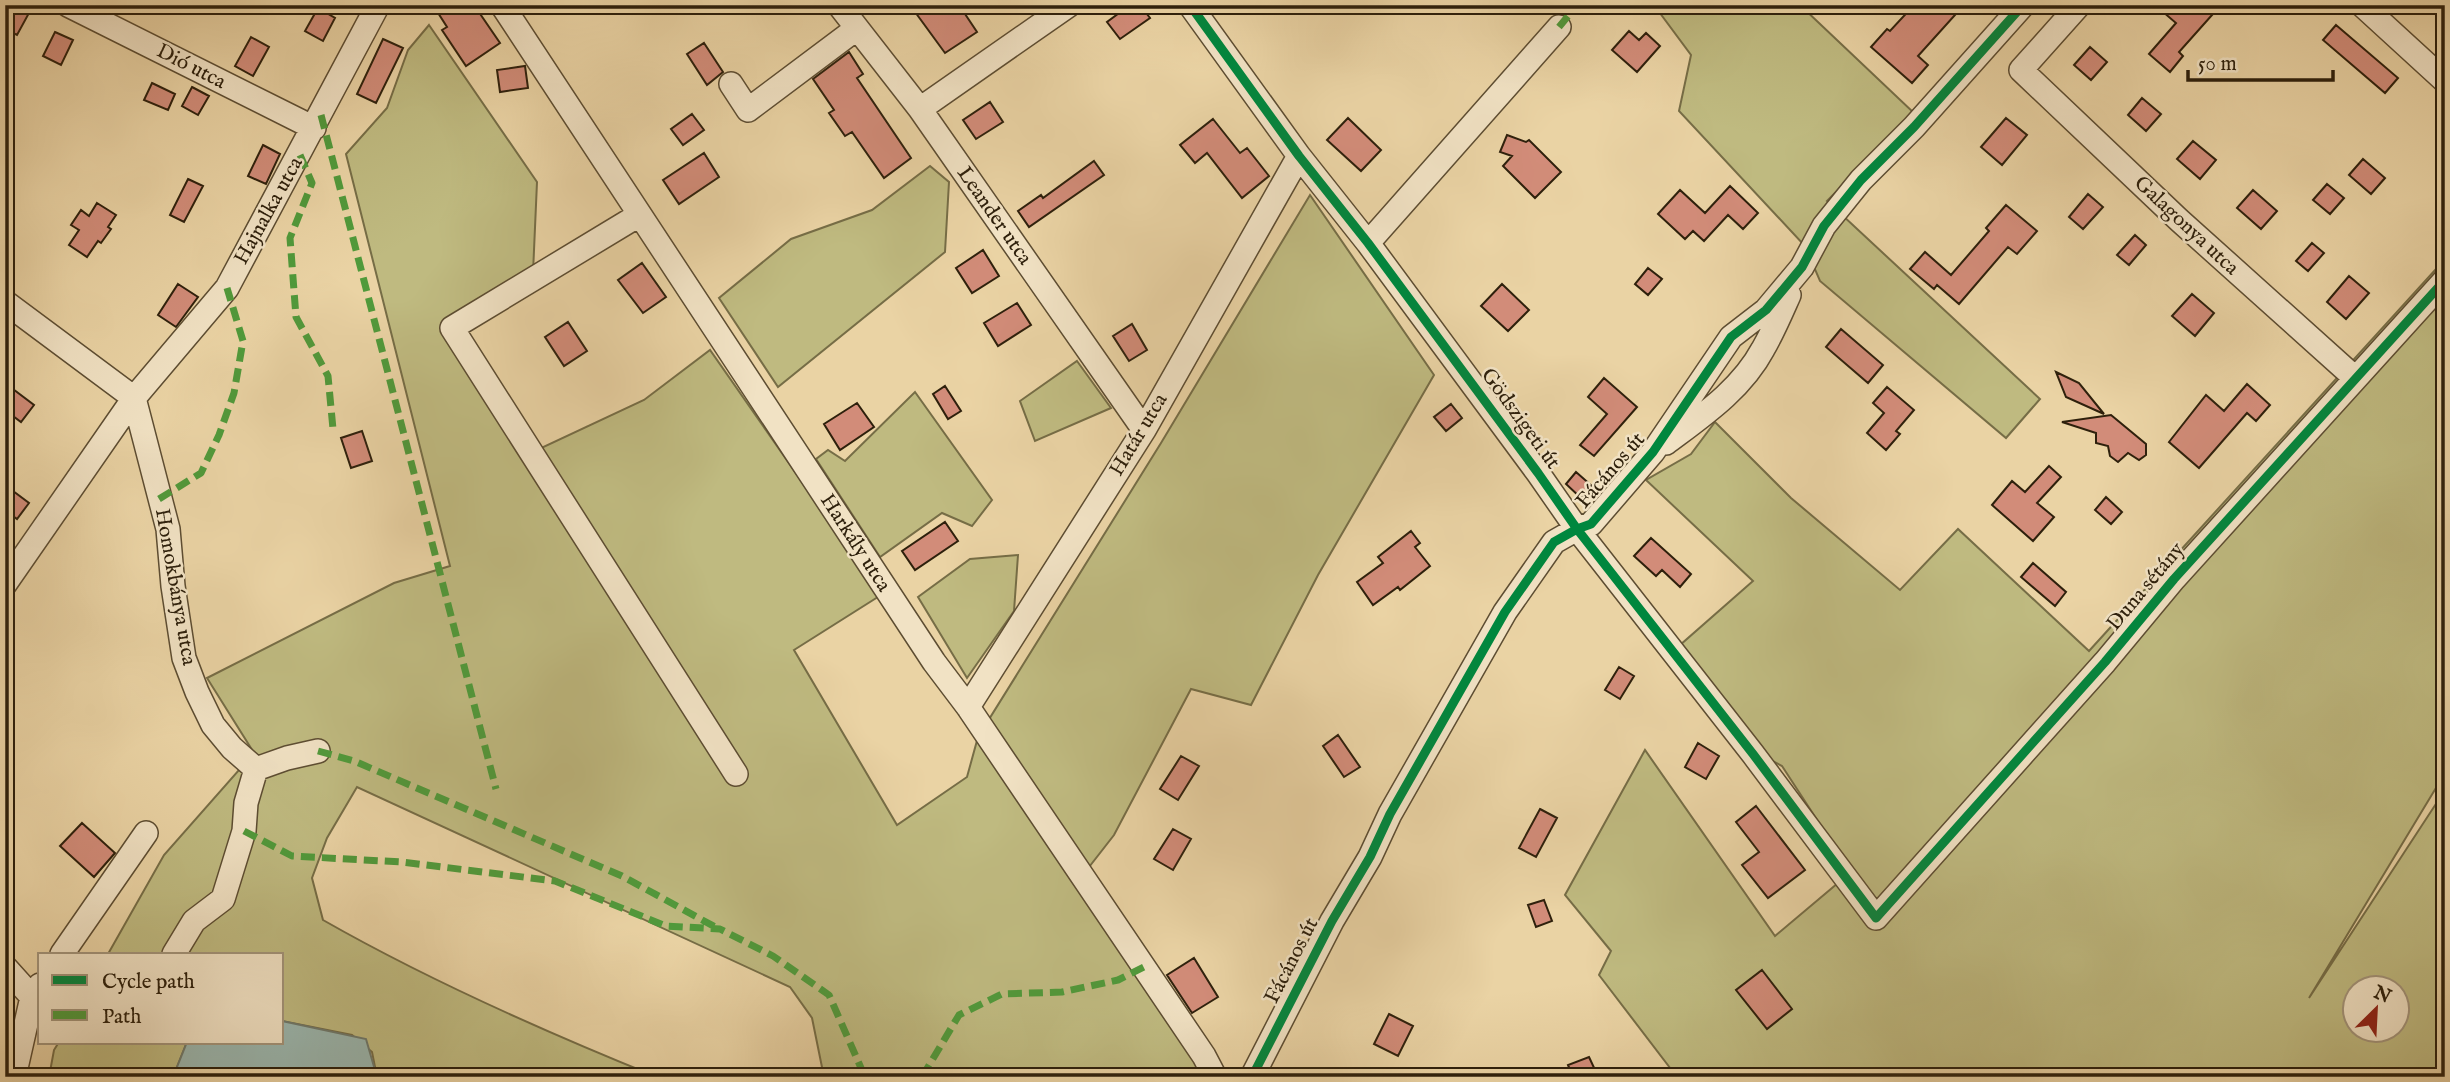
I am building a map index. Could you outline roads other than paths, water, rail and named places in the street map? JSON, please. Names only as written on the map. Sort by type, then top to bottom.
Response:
[{"type":"street","name":"Dió utca","points":[[68,5],[314,128]]},
{"type":"street","name":"Hajnalka utca","points":[[5,584],[134,398],[227,288],[378,5]]},
{"type":"street","name":"Harkály utca","points":[[502,5],[934,662],[968,707],[1204,1056],[1215,1077]]},
{"type":"street","name":"Leander utca","points":[[839,5],[920,108],[1144,430]]},
{"type":"street","points":[[920,108],[1069,5]]},
{"type":"street","name":"Gödszigeti út","points":[[1191,5],[1298,156],[1368,243],[1577,529],[1753,754],[1876,918]]},
{"type":"street","name":"Fácános út","points":[[1252,1077],[1332,921],[1370,857],[1390,814],[1475,669],[1505,612],[1554,542],[1591,524],[1653,452],[1731,337],[1766,310],[1802,267],[1824,226],[1861,180],[1914,127],[2023,5]]},
{"type":"street","name":"Galagonya utca","points":[[2079,5],[2021,70],[2179,220],[2356,379]]},
{"type":"street","points":[[2362,5],[2445,81]]},
{"type":"street","points":[[1368,243],[1559,27]]},
{"type":"street","points":[[731,84],[748,110],[856,29]]},
{"type":"street","name":"Határ utca","points":[[968,707],[1144,430],[1298,156]]},
{"type":"street","points":[[639,215],[452,328],[736,774]]},
{"type":"street","points":[[1653,452],[1713,408],[1740,382],[1763,350],[1802,267]]},
{"type":"street","name":"Duna sétány","points":[[1876,918],[2105,662],[2174,579],[2445,280]]},
{"type":"street","points":[[5,302],[134,398]]},
{"type":"street","name":"Homokbánya utca","points":[[134,398],[168,529],[184,658],[213,725],[232,748],[256,769]]},
{"type":"street","points":[[175,953],[194,921],[223,899],[244,831],[246,803],[256,769],[318,751]]},
{"type":"street","points":[[63,953],[146,833]]},
{"type":"street","points":[[5,967],[36,991],[14,1077]]},
{"type":"water","points":[[284,1021],[366,1039],[377,1077],[173,1077],[186,1044],[284,1044]]}]
